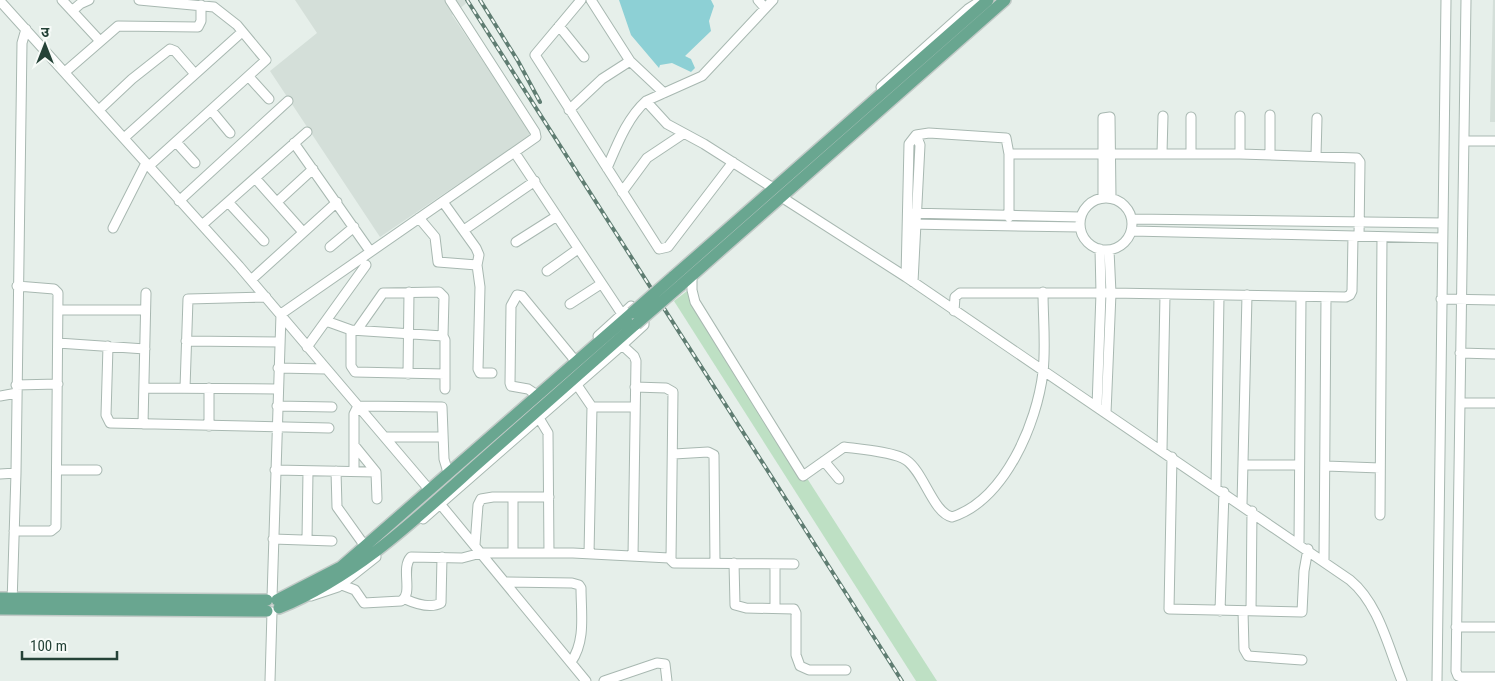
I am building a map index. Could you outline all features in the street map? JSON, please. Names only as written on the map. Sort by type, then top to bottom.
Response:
[{"type":"main road","points":[[681,279],[988,0]]},
{"type":"main road","points":[[6,604],[272,605],[308,591],[356,567],[418,517],[630,317],[681,279],[1005,1]]},
{"type":"street","points":[[62,0],[100,41]]},
{"type":"street","points":[[72,11],[80,4],[89,0]]},
{"type":"street","points":[[113,228],[147,164],[176,142],[266,60],[242,32],[218,9],[201,5],[139,0]]},
{"type":"street","points":[[281,314],[533,140],[535,132],[450,0]]},
{"type":"street","points":[[581,0],[535,55],[656,247],[664,250],[733,162]]},
{"type":"street","points":[[591,0],[630,62],[664,93]]},
{"type":"street","points":[[758,0],[765,8]]},
{"type":"street","points":[[606,168],[625,130],[640,107],[646,101],[702,76],[773,0]]},
{"type":"street","points":[[681,279],[683,262],[947,28],[982,0]]},
{"type":"street","points":[[1437,681],[1446,0]]},
{"type":"street","points":[[1466,0],[1456,674],[1460,679],[1495,677]]},
{"type":"street","points":[[1,1],[281,314],[427,487]]},
{"type":"street","points":[[681,279],[786,200],[971,35],[1005,1]]},
{"type":"street","points":[[64,72],[118,26],[198,26],[201,21],[201,5]]},
{"type":"street","points":[[559,26],[584,57]]},
{"type":"street","points":[[6,604],[14,531],[16,474],[17,286],[22,43],[26,29]]},
{"type":"street","points":[[124,138],[242,32]]},
{"type":"street","points":[[99,110],[132,79],[170,49],[175,51],[195,74]]},
{"type":"street","points":[[569,110],[602,79],[630,62]]},
{"type":"street","points":[[249,77],[269,99]]},
{"type":"street","points":[[179,201],[288,101]]},
{"type":"street","points":[[646,101],[660,119],[770,186]]},
{"type":"street","points":[[211,110],[230,133]]},
{"type":"street","points":[[1270,115],[1270,155]]},
{"type":"street","points":[[1162,153],[1163,116]]},
{"type":"street","points":[[1240,116],[1240,154]]},
{"type":"street","points":[[1191,117],[1191,154]]},
{"type":"street","points":[[1316,118],[1316,156]]},
{"type":"street","points":[[202,225],[307,132]]},
{"type":"street","points":[[910,280],[912,224],[908,213],[909,144],[916,135],[929,133],[1002,137],[1008,140],[1008,217]]},
{"type":"street","points":[[622,192],[647,158],[683,134]]},
{"type":"street","points":[[912,224],[918,213],[920,145],[916,135]]},
{"type":"street","points":[[1464,141],[1495,141]]},
{"type":"street","points":[[176,142],[196,163]]},
{"type":"street","points":[[294,143],[370,251]]},
{"type":"street","points":[[515,153],[601,284],[630,317]]},
{"type":"street","points":[[1107,153],[1107,197]]},
{"type":"street","points":[[954,311],[955,297],[960,292],[1111,292],[1326,298],[1346,298],[1350,295],[1359,222],[1359,159],[1240,154],[1009,154]]},
{"type":"street","points":[[277,202],[313,169]]},
{"type":"street","points":[[255,178],[303,232]]},
{"type":"street","points":[[464,230],[535,181]]},
{"type":"street","points":[[1107,197],[1124,203],[1132,219],[1132,231],[1124,244],[1105,249],[1086,241],[1080,222],[1088,204],[1107,197]]},
{"type":"street","points":[[786,200],[910,280],[1242,504],[1350,580],[1366,595],[1402,681]]},
{"type":"street","points":[[228,202],[264,241]]},
{"type":"street","points":[[251,280],[337,202]]},
{"type":"street","points":[[443,202],[464,230],[479,256],[477,265],[480,287],[478,369],[480,373],[492,373]]},
{"type":"street","points":[[908,213],[1080,222]]},
{"type":"street","points":[[516,242],[557,216]]},
{"type":"street","points":[[419,218],[435,237],[438,262],[477,265]]},
{"type":"street","points":[[1132,219],[1443,223]]},
{"type":"street","points":[[912,224],[1080,222]]},
{"type":"street","points":[[330,247],[354,227]]},
{"type":"street","points":[[1132,231],[1442,238]]},
{"type":"street","points":[[1380,515],[1382,237]]},
{"type":"street","points":[[546,271],[578,249]]},
{"type":"street","points":[[1105,249],[1111,292],[1106,413]]},
{"type":"street","points":[[1097,407],[1101,293],[1105,249]]},
{"type":"street","points":[[308,346],[366,265]]},
{"type":"street","points":[[681,279],[692,290],[694,302],[803,476],[844,447],[906,459],[916,469],[946,515],[955,516],[988,496],[1004,476],[1027,431],[1043,371],[1043,292]]},
{"type":"street","points":[[570,304],[601,284]]},
{"type":"street","points":[[14,531],[47,532],[55,530],[57,470],[57,290],[17,286]]},
{"type":"street","points":[[143,424],[146,292]]},
{"type":"street","points":[[408,374],[409,292]]},
{"type":"street","points":[[445,374],[360,373],[352,370],[354,330],[383,293],[442,293],[444,296],[443,336],[445,340],[445,374],[445,389]]},
{"type":"street","points":[[1162,450],[1165,294]]},
{"type":"street","points":[[534,393],[528,389],[511,386],[510,383],[512,306],[517,295],[522,296],[573,358]]},
{"type":"street","points":[[1219,296],[1220,611]]},
{"type":"street","points":[[1242,504],[1247,296]]},
{"type":"street","points":[[185,388],[188,299],[266,297]]},
{"type":"street","points":[[1299,543],[1302,297]]},
{"type":"street","points":[[1324,560],[1326,298]]},
{"type":"street","points":[[1441,299],[1495,300]]},
{"type":"street","points":[[308,591],[327,592],[342,585],[441,505],[645,324],[632,307],[629,307],[630,317]]},
{"type":"street","points":[[58,310],[145,310]]},
{"type":"street","points":[[270,681],[277,389],[281,314]]},
{"type":"street","points":[[308,591],[573,358],[630,317]]},
{"type":"street","points":[[326,321],[354,330],[443,336]]},
{"type":"street","points":[[186,341],[280,342]]},
{"type":"street","points":[[58,343],[145,348]]},
{"type":"street","points":[[622,345],[634,356],[633,556]]},
{"type":"street","points":[[108,346],[108,422],[330,428]]},
{"type":"street","points":[[1460,354],[1495,354]]},
{"type":"street","points":[[278,368],[326,369]]},
{"type":"street","points":[[0,396],[16,389],[58,384]]},
{"type":"street","points":[[577,385],[592,407],[589,554]]},
{"type":"street","points":[[144,388],[277,389]]},
{"type":"street","points":[[208,426],[209,388]]},
{"type":"street","points":[[635,388],[666,388],[673,392],[674,454],[671,559]]},
{"type":"street","points":[[1460,403],[1495,403]]},
{"type":"street","points":[[277,406],[332,407]]},
{"type":"street","points":[[358,406],[441,406],[443,411],[444,459],[447,469]]},
{"type":"street","points":[[354,471],[354,414],[358,406]]},
{"type":"street","points":[[592,407],[635,407]]},
{"type":"street","points":[[539,418],[548,433],[549,553]]},
{"type":"street","points":[[385,438],[443,437]]},
{"type":"street","points":[[354,445],[376,472],[377,499]]},
{"type":"street","points":[[674,454],[708,452],[714,455],[715,563]]},
{"type":"street","points":[[1172,458],[1168,606],[1172,610],[1302,612],[1304,571],[1308,549]]},
{"type":"street","points":[[824,460],[840,479]]},
{"type":"street","points":[[1243,464],[1299,465]]},
{"type":"street","points":[[1326,466],[1380,468]]},
{"type":"street","points":[[57,470],[97,470]]},
{"type":"street","points":[[275,470],[376,472]]},
{"type":"street","points":[[307,540],[308,471]]},
{"type":"street","points":[[336,471],[337,507],[362,542]]},
{"type":"street","points":[[0,474],[16,474]]},
{"type":"street","points":[[513,497],[513,553]]},
{"type":"street","points":[[478,549],[478,505],[481,499],[549,497]]},
{"type":"street","points":[[441,505],[506,582],[585,681]]},
{"type":"street","points":[[1252,511],[1244,649],[1248,656],[1302,660]]},
{"type":"street","points":[[273,539],[332,541]]},
{"type":"street","points":[[405,599],[408,559],[414,557],[462,558],[478,549],[513,553],[633,556],[671,559],[674,563],[794,564]]},
{"type":"street","points":[[342,585],[355,590],[364,603],[392,603],[405,599],[420,605],[436,606],[441,603],[442,557]]},
{"type":"street","points":[[734,563],[735,604],[746,608],[794,609],[796,613],[796,655],[800,666],[810,670],[846,670]]},
{"type":"street","points":[[775,564],[775,608]]},
{"type":"street","points":[[506,582],[572,583],[579,585],[581,588],[580,647],[571,662]]},
{"type":"street","points":[[1456,627],[1495,627]]},
{"type":"street","points":[[604,681],[657,662],[665,664],[667,681]]},
{"type":"shaded area","points":[[295,0],[470,0],[452,15],[532,134],[380,237],[270,71],[317,33]]},
{"type":"shaded area","points":[[1493,0],[1495,0],[1495,122],[1490,122]]},
{"type":"green space","points":[[687,291],[937,681],[916,681],[674,301]]},
{"type":"water","points":[[619,0],[711,0],[714,6],[709,21],[711,31],[685,56],[691,59],[695,68],[691,72],[672,63],[660,65],[659,68],[631,35]]},
{"type":"railway","points":[[467,0],[902,681]]},
{"type":"railway","points":[[480,0],[518,61],[540,102]]}]
